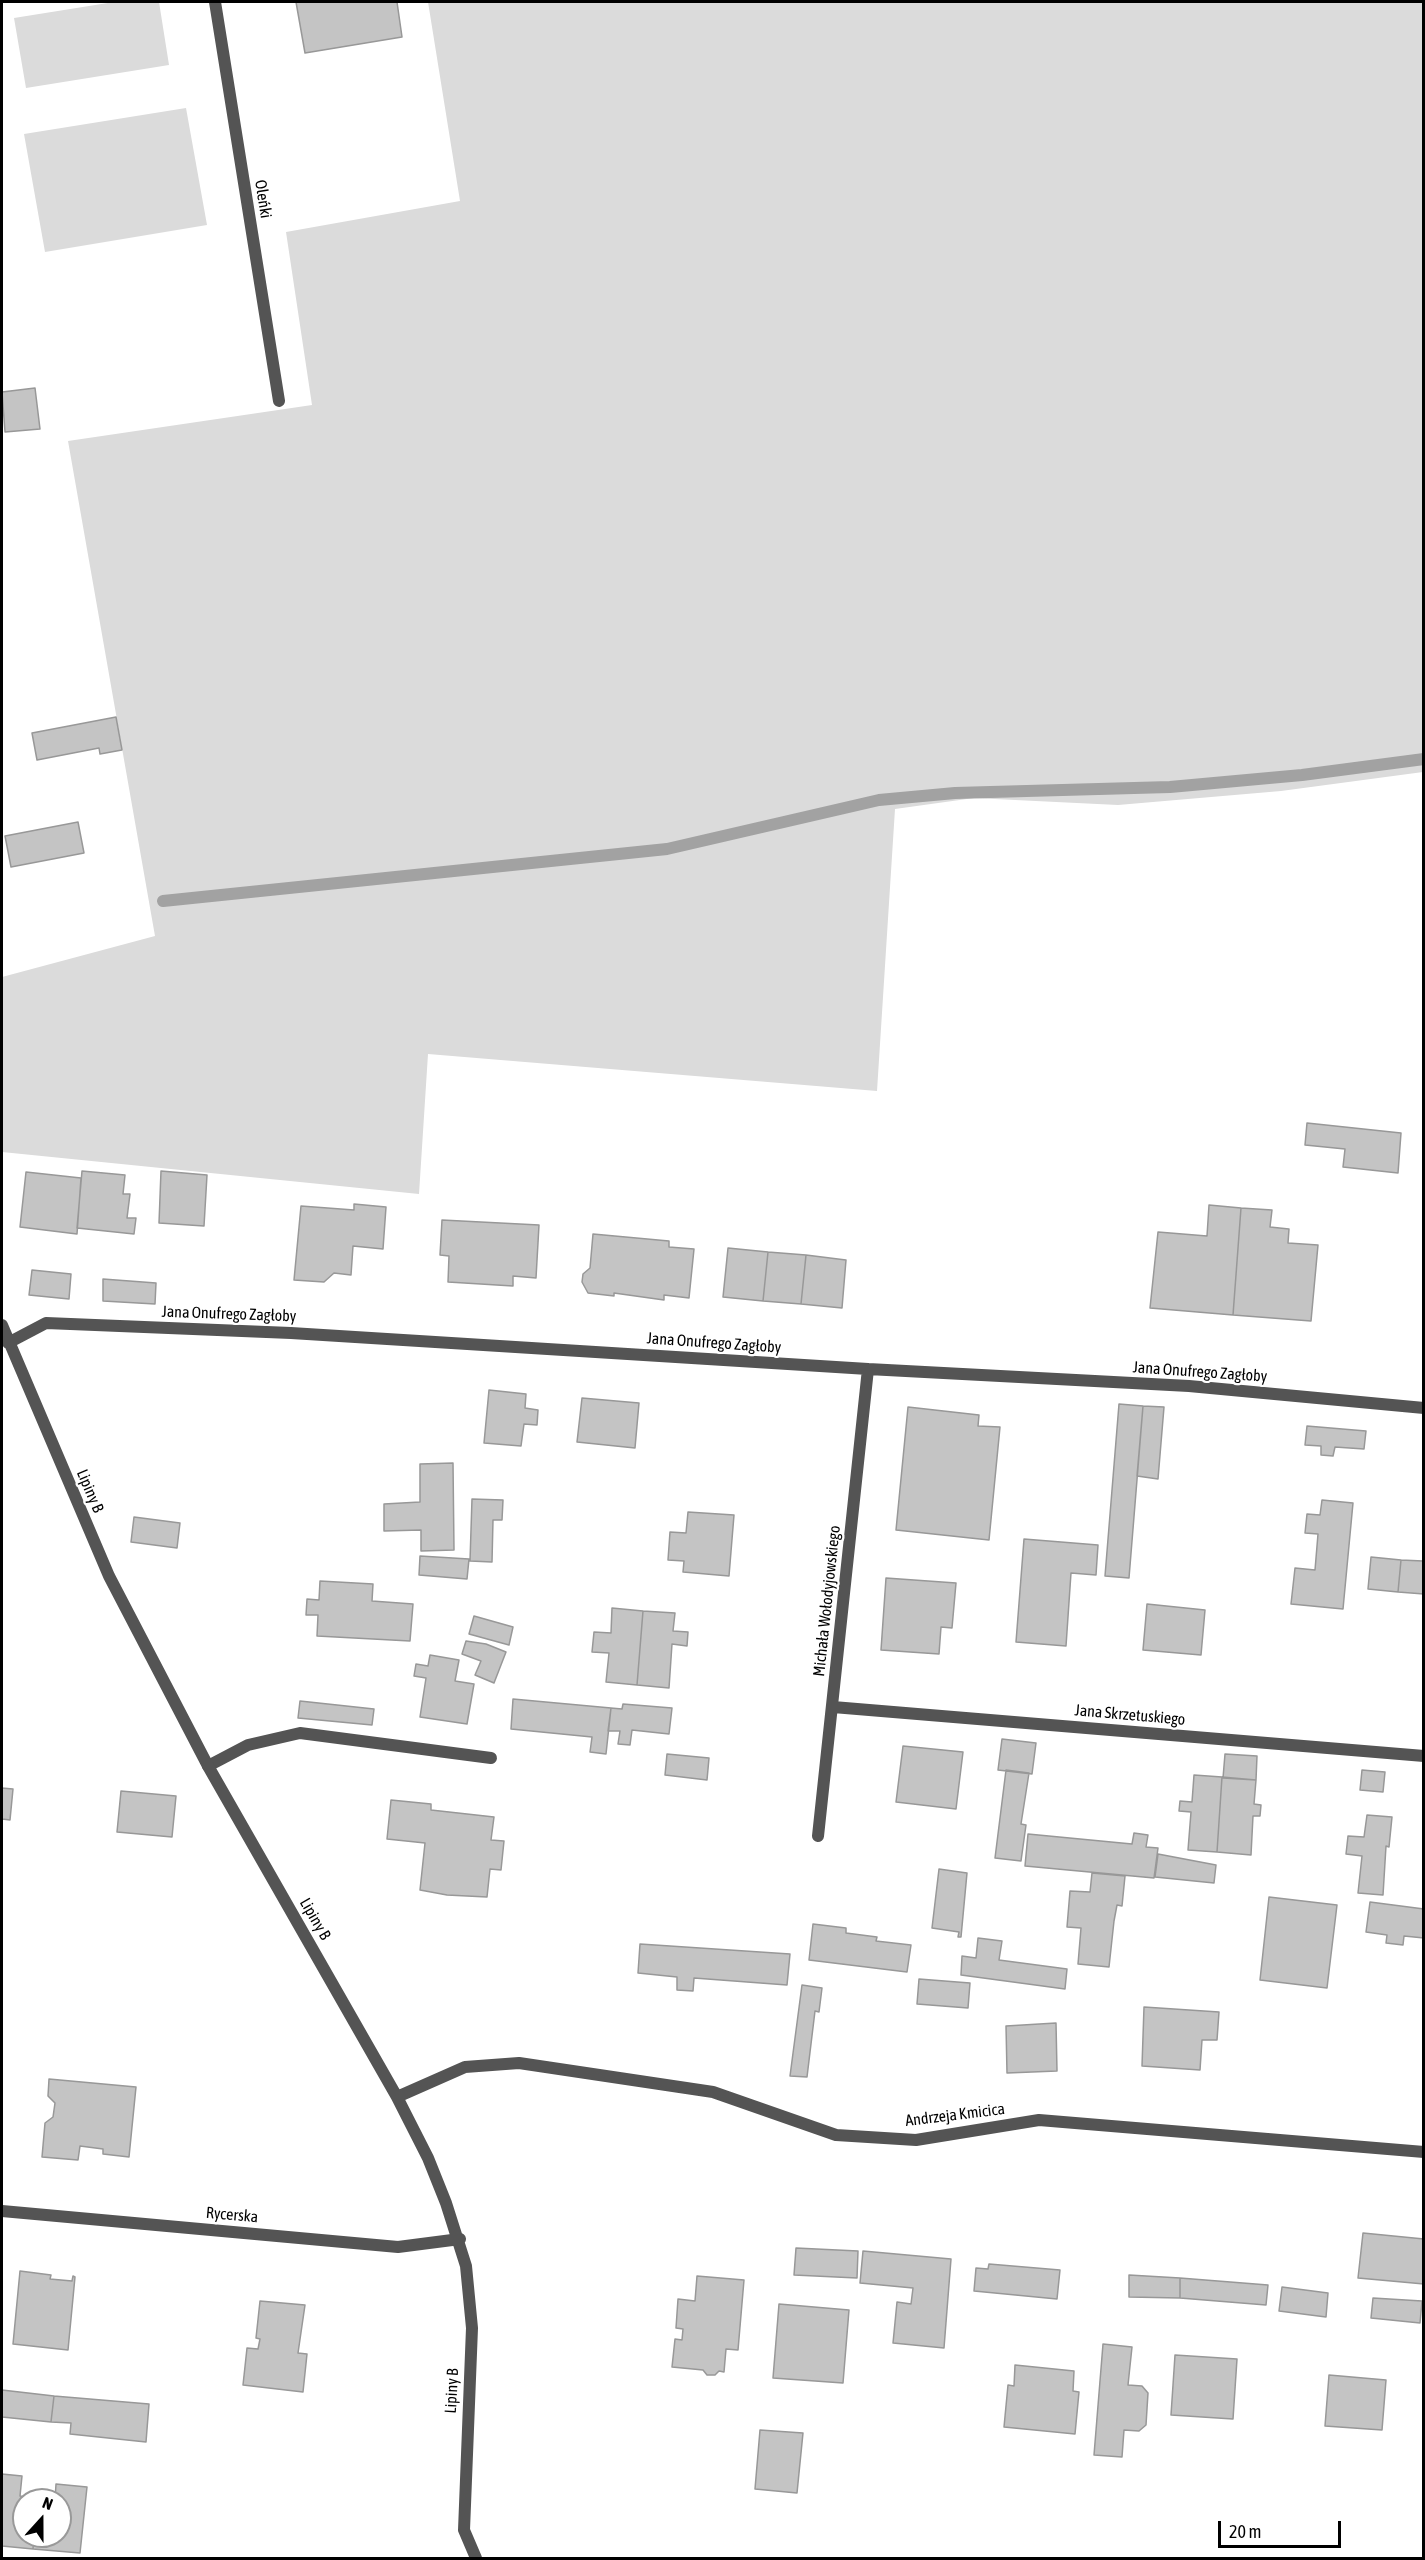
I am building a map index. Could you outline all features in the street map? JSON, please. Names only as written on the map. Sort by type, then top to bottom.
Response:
[{"type":"street","name":"Oleńki","points":[[215,2],[279,401]]},
{"type":"street","name":"Jana Onufrego Zagłoby","points":[[8,1343],[46,1323],[291,1333],[868,1369],[1190,1386],[1424,1408]]},
{"type":"street","name":"Lipiny B","points":[[2,1324],[8,1343],[109,1576],[208,1766],[397,2097],[428,2158],[460,2239],[470,2291],[472,2328],[464,2529],[476,2559]]},
{"type":"street","name":"Michała Wołodyjowskiego","points":[[818,1836],[868,1369]]},
{"type":"street","name":"Jana Skrzetuskiego","points":[[833,1707],[1424,1756]]},
{"type":"street","points":[[208,1766],[249,1745],[300,1733],[492,1758]]},
{"type":"street","name":"Andrzeja Kmicica","points":[[397,2097],[465,2067],[519,2063],[713,2092],[836,2135],[916,2140],[1039,2120],[1424,2152]]},
{"type":"street","name":"Rycerska","points":[[2,2211],[398,2247],[460,2239]]},
{"type":"shaded area","points":[[114,2],[159,2],[169,65],[26,88],[14,18]]},
{"type":"shaded area","points":[[428,2],[1423,2],[1423,772],[1281,791],[1118,805],[974,798],[895,809],[877,1091],[428,1054],[419,1194],[2,1152],[2,977],[155,936],[68,441],[312,405],[286,232],[460,201]]},
{"type":"shaded area","points":[[186,108],[207,225],[45,252],[24,134]]},
{"type":"building","points":[[296,2],[397,2],[402,37],[305,53]]},
{"type":"building","points":[[35,388],[40,429],[5,432],[2,392]]},
{"type":"building","points":[[116,717],[122,750],[100,754],[99,748],[37,760],[32,733]]},
{"type":"building","points":[[78,822],[84,853],[11,867],[5,836]]},
{"type":"building","points":[[1307,1123],[1401,1133],[1398,1173],[1343,1167],[1345,1149],[1305,1145]]},
{"type":"building","points":[[82,1171],[125,1175],[123,1194],[130,1194],[127,1218],[136,1218],[134,1234],[77,1228]]},
{"type":"building","points":[[161,1171],[207,1175],[204,1226],[159,1223]]},
{"type":"building","points":[[26,1172],[81,1178],[77,1234],[20,1227]]},
{"type":"building","points":[[354,1204],[386,1207],[383,1249],[353,1246],[351,1275],[334,1273],[324,1282],[294,1280],[301,1206],[354,1210]]},
{"type":"building","points":[[1209,1205],[1241,1208],[1233,1315],[1150,1308],[1158,1232],[1207,1236]]},
{"type":"building","points":[[1241,1208],[1272,1210],[1270,1227],[1289,1229],[1288,1243],[1318,1245],[1311,1321],[1233,1315]]},
{"type":"building","points":[[442,1220],[539,1225],[536,1278],[513,1276],[513,1286],[448,1282],[449,1256],[440,1255]]},
{"type":"building","points":[[593,1234],[669,1241],[669,1247],[694,1249],[689,1298],[664,1295],[664,1300],[614,1293],[614,1296],[588,1293],[582,1282],[583,1274],[590,1268]]},
{"type":"building","points":[[728,1248],[768,1252],[763,1301],[723,1297]]},
{"type":"building","points":[[768,1252],[806,1255],[801,1304],[763,1301]]},
{"type":"building","points":[[806,1255],[846,1260],[842,1308],[801,1304]]},
{"type":"building","points":[[32,1270],[71,1274],[69,1299],[29,1295]]},
{"type":"building","points":[[103,1279],[156,1283],[155,1304],[103,1301]]},
{"type":"building","points":[[489,1390],[526,1394],[525,1408],[538,1410],[537,1425],[524,1424],[521,1446],[484,1443]]},
{"type":"building","points":[[582,1398],[639,1403],[635,1448],[577,1442]]},
{"type":"building","points":[[1119,1404],[1143,1406],[1129,1578],[1105,1576]]},
{"type":"building","points":[[1143,1406],[1164,1407],[1158,1479],[1137,1476]]},
{"type":"building","points":[[908,1407],[979,1415],[978,1426],[1000,1427],[989,1540],[896,1530]]},
{"type":"building","points":[[1307,1426],[1366,1431],[1364,1449],[1335,1447],[1333,1456],[1321,1455],[1321,1446],[1305,1445]]},
{"type":"building","points":[[453,1463],[454,1550],[421,1551],[421,1530],[384,1531],[384,1504],[420,1502],[420,1464]]},
{"type":"building","points":[[472,1499],[503,1500],[502,1520],[493,1520],[492,1562],[470,1561]]},
{"type":"building","points":[[1322,1500],[1353,1503],[1343,1609],[1291,1604],[1295,1568],[1315,1570],[1318,1534],[1305,1533],[1307,1514],[1320,1515]]},
{"type":"building","points":[[688,1512],[734,1515],[729,1576],[683,1572],[684,1561],[668,1560],[670,1532],[686,1533]]},
{"type":"building","points":[[134,1517],[180,1523],[177,1548],[131,1542]]},
{"type":"building","points":[[1024,1539],[1098,1545],[1096,1575],[1071,1573],[1066,1646],[1016,1642]]},
{"type":"building","points":[[420,1556],[469,1559],[467,1579],[419,1575]]},
{"type":"building","points":[[1371,1557],[1401,1560],[1398,1592],[1368,1589]]},
{"type":"building","points":[[1401,1560],[1423,1561],[1424,1594],[1398,1592]]},
{"type":"building","points":[[886,1578],[956,1583],[952,1628],[941,1627],[939,1654],[881,1650]]},
{"type":"building","points":[[320,1581],[373,1584],[372,1601],[413,1604],[410,1641],[317,1636],[318,1615],[306,1615],[307,1599],[319,1600]]},
{"type":"building","points":[[1147,1604],[1205,1610],[1201,1655],[1143,1650]]},
{"type":"building","points":[[612,1608],[643,1611],[637,1685],[606,1682],[609,1653],[592,1652],[594,1632],[611,1633]]},
{"type":"building","points":[[643,1611],[675,1613],[673,1631],[688,1632],[687,1646],[672,1644],[669,1688],[637,1685]]},
{"type":"building","points":[[474,1616],[513,1627],[509,1645],[469,1634]]},
{"type":"building","points":[[466,1641],[486,1644],[506,1652],[494,1683],[475,1675],[481,1661],[462,1654]]},
{"type":"building","points":[[430,1655],[459,1660],[455,1681],[474,1684],[467,1724],[420,1717],[426,1678],[414,1676],[416,1664],[428,1666]]},
{"type":"building","points":[[513,1699],[611,1708],[606,1754],[590,1752],[592,1737],[511,1729]]},
{"type":"building","points":[[300,1701],[374,1709],[372,1725],[298,1718]]},
{"type":"building","points":[[623,1704],[672,1708],[669,1734],[632,1730],[630,1745],[618,1744],[620,1731],[608,1731],[611,1708],[622,1709]]},
{"type":"building","points":[[1002,1739],[1036,1743],[1032,1774],[998,1770]]},
{"type":"building","points":[[903,1746],[963,1752],[956,1809],[896,1802]]},
{"type":"building","points":[[667,1754],[709,1758],[707,1780],[665,1775]]},
{"type":"building","points":[[1225,1754],[1257,1756],[1256,1780],[1223,1778]]},
{"type":"building","points":[[1006,1770],[1029,1773],[1021,1824],[1026,1825],[1021,1861],[995,1858]]},
{"type":"building","points":[[1362,1770],[1385,1772],[1383,1792],[1360,1790]]},
{"type":"building","points":[[1194,1775],[1222,1777],[1217,1852],[1188,1850],[1191,1812],[1179,1811],[1180,1801],[1192,1802]]},
{"type":"building","points":[[1222,1777],[1256,1780],[1254,1804],[1261,1805],[1260,1816],[1253,1816],[1251,1855],[1217,1852]]},
{"type":"building","points":[[2,1788],[13,1789],[10,1820],[2,1819]]},
{"type":"building","points":[[121,1791],[176,1796],[172,1837],[117,1832]]},
{"type":"building","points":[[391,1800],[431,1804],[431,1810],[494,1817],[491,1840],[504,1841],[501,1870],[490,1869],[487,1897],[447,1895],[420,1890],[425,1843],[387,1839]]},
{"type":"building","points":[[1367,1815],[1392,1817],[1389,1847],[1386,1846],[1383,1895],[1358,1893],[1362,1856],[1346,1854],[1348,1836],[1364,1837]]},
{"type":"building","points":[[1134,1833],[1148,1835],[1146,1847],[1158,1848],[1154,1878],[1025,1866],[1028,1834],[1132,1844]]},
{"type":"building","points":[[1158,1854],[1216,1865],[1214,1883],[1155,1877]]},
{"type":"building","points":[[939,1869],[967,1873],[961,1937],[958,1937],[959,1932],[932,1928]]},
{"type":"building","points":[[1092,1873],[1125,1876],[1122,1906],[1117,1905],[1114,1921],[1109,1967],[1078,1964],[1081,1928],[1067,1927],[1070,1891],[1090,1892]]},
{"type":"building","points":[[1269,1897],[1337,1905],[1327,1988],[1260,1980]]},
{"type":"building","points":[[1370,1902],[1424,1909],[1424,1938],[1404,1936],[1403,1945],[1386,1943],[1387,1935],[1366,1932]]},
{"type":"building","points":[[813,1924],[846,1928],[846,1933],[877,1937],[876,1941],[911,1945],[907,1972],[809,1960]]},
{"type":"building","points":[[978,1938],[1002,1941],[999,1960],[1067,1969],[1065,1989],[961,1975],[962,1956],[976,1958]]},
{"type":"building","points":[[640,1944],[790,1954],[787,1985],[694,1978],[693,1991],[677,1990],[677,1977],[638,1973]]},
{"type":"building","points":[[919,1979],[970,1983],[968,2008],[917,2004]]},
{"type":"building","points":[[802,1985],[822,1988],[819,2012],[815,2011],[807,2077],[790,2076]]},
{"type":"building","points":[[1144,2007],[1219,2012],[1217,2040],[1202,2040],[1200,2070],[1142,2066]]},
{"type":"building","points":[[1056,2023],[1057,2071],[1007,2073],[1006,2026]]},
{"type":"building","points":[[49,2079],[136,2087],[129,2157],[103,2154],[103,2149],[80,2146],[78,2160],[42,2157],[45,2123],[53,2117],[55,2103],[48,2096]]},
{"type":"building","points":[[1363,2233],[1424,2239],[1424,2284],[1358,2278]]},
{"type":"building","points":[[796,2248],[858,2251],[857,2278],[794,2275]]},
{"type":"building","points":[[863,2251],[951,2259],[944,2348],[893,2343],[897,2302],[911,2304],[913,2288],[860,2283]]},
{"type":"building","points":[[989,2264],[1060,2270],[1057,2299],[974,2291],[976,2268],[988,2269]]},
{"type":"building","points":[[20,2271],[51,2275],[50,2279],[72,2281],[73,2276],[75,2277],[68,2350],[13,2344]]},
{"type":"building","points":[[1129,2275],[1180,2278],[1180,2298],[1129,2297]]},
{"type":"building","points":[[697,2276],[744,2280],[738,2350],[726,2349],[724,2372],[719,2371],[715,2375],[707,2375],[703,2370],[672,2367],[675,2339],[682,2340],[683,2329],[676,2328],[678,2299],[695,2301]]},
{"type":"building","points":[[1180,2278],[1268,2285],[1266,2305],[1180,2298]]},
{"type":"building","points":[[1282,2287],[1328,2293],[1326,2317],[1279,2311]]},
{"type":"building","points":[[1373,2298],[1422,2301],[1420,2323],[1371,2318]]},
{"type":"building","points":[[260,2301],[305,2305],[298,2353],[307,2354],[303,2392],[243,2385],[247,2348],[258,2349],[260,2339],[256,2338]]},
{"type":"building","points":[[779,2304],[849,2310],[843,2383],[773,2378]]},
{"type":"building","points":[[1103,2344],[1132,2347],[1128,2385],[1142,2386],[1148,2393],[1146,2425],[1139,2431],[1124,2430],[1122,2457],[1094,2455]]},
{"type":"building","points":[[1175,2355],[1237,2359],[1233,2419],[1171,2415]]},
{"type":"building","points":[[1015,2365],[1074,2371],[1073,2391],[1079,2392],[1075,2434],[1004,2427],[1008,2385],[1014,2386]]},
{"type":"building","points":[[1329,2375],[1386,2380],[1382,2430],[1325,2426]]},
{"type":"building","points":[[2,2390],[54,2396],[51,2422],[2,2417]]},
{"type":"building","points":[[54,2396],[149,2404],[146,2442],[70,2434],[71,2423],[51,2422]]},
{"type":"building","points":[[760,2430],[803,2433],[797,2493],[755,2489]]},
{"type":"building","points":[[2,2474],[22,2476],[21,2488],[12,2488],[12,2547],[2,2546]]},
{"type":"building","points":[[56,2484],[87,2487],[80,2553],[33,2549],[72,2548],[72,2488],[56,2488]]},
{"type":"waterway","points":[[163,901],[667,849],[879,800],[955,793],[1170,787],[1302,775],[1424,759]]}]
